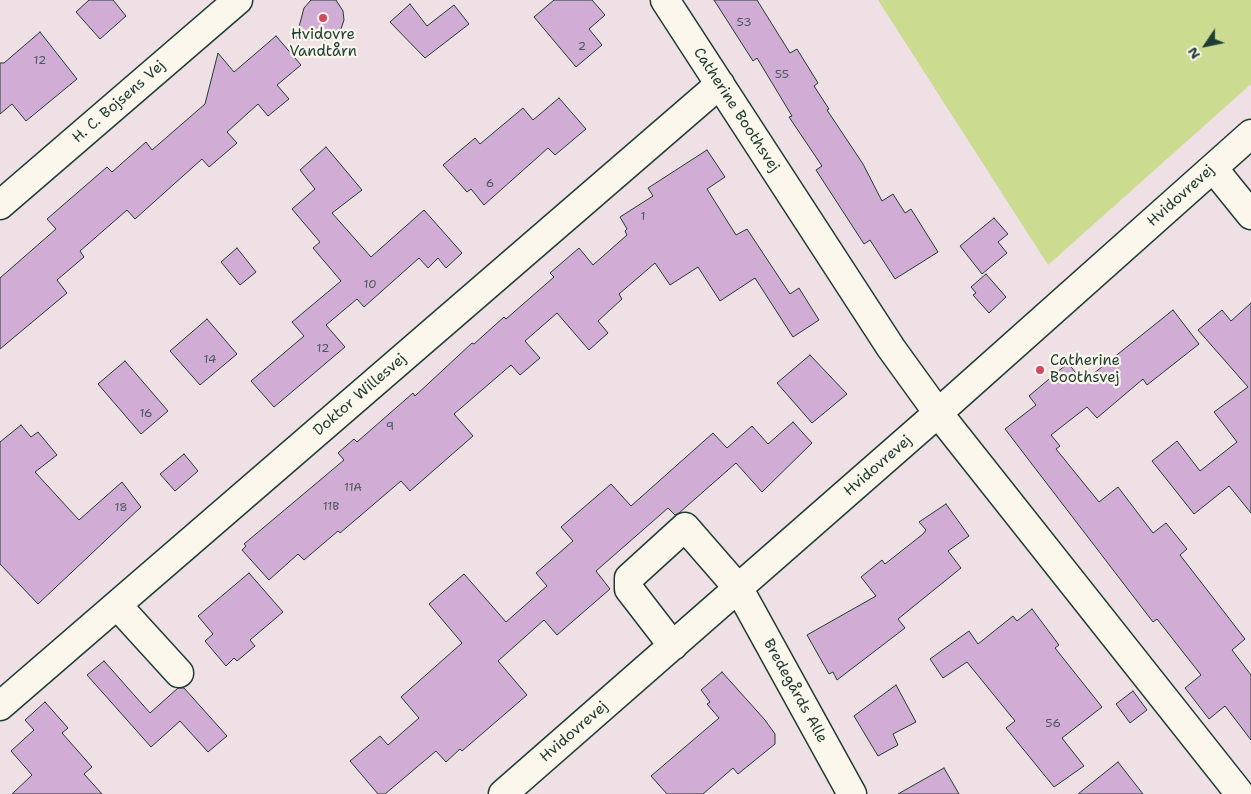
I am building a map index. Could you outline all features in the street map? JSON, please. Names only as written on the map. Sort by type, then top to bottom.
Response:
[{"type":"street","name":"H. C. Bojsens Vej","points":[[0,205],[238,0]]},
{"type":"street","name":"Catherine Boothsvej","points":[[665,0],[891,348],[938,413],[1240,794]]},
{"type":"street","name":"Doktor Willesvej","points":[[0,706],[720,84]]},
{"type":"street","name":"Hvidovrevej","points":[[503,794],[938,413],[1251,134]]},
{"type":"street","points":[[1213,168],[1251,215]]},
{"type":"street","name":"Bredegårds Alle","points":[[673,646],[629,589],[629,578],[685,527],[738,589],[852,794]]},
{"type":"street","points":[[117,605],[179,673]]},
{"type":"green space","points":[[878,0],[1251,0],[1251,84],[1048,265]]},
{"type":"building","points":[[89,0],[113,0],[126,16],[100,39],[76,12]]},
{"type":"building","name":"Hvidovre Vandtårn","points":[[311,0],[336,0],[343,11],[344,20],[341,29],[335,36],[326,40],[296,38],[304,8]]},
{"type":"building","points":[[554,0],[592,0],[605,15],[589,29],[602,45],[576,67],[534,17]]},
{"type":"building","points":[[714,0],[757,0],[790,53],[797,49],[818,83],[814,86],[829,109],[827,110],[863,164],[882,201],[893,194],[905,213],[911,209],[938,252],[895,279],[870,240],[864,244],[816,170],[822,166],[789,117],[792,116],[757,58],[753,61]]},
{"type":"building","points":[[410,4],[427,26],[454,5],[469,24],[425,58],[390,22]]},
{"type":"building","points":[[40,32],[77,79],[26,121],[12,104],[0,114],[0,63],[4,63]]},
{"type":"building","points":[[276,36],[301,65],[277,85],[289,99],[268,116],[258,104],[227,132],[237,143],[209,167],[202,159],[135,219],[127,210],[80,251],[84,257],[57,280],[67,293],[0,349],[0,278],[56,229],[47,219],[107,167],[112,172],[146,142],[152,150],[205,104],[218,53],[234,72]]},
{"type":"building","points":[[559,98],[586,129],[555,155],[548,148],[484,205],[471,189],[467,192],[443,165],[475,138],[480,144],[523,108],[533,120]]},
{"type":"building","points":[[326,147],[362,190],[332,213],[371,257],[424,210],[462,253],[446,268],[438,258],[428,268],[419,258],[364,307],[357,299],[326,325],[345,347],[274,407],[251,381],[304,336],[292,322],[341,281],[313,248],[320,242],[292,209],[315,189],[300,170]]},
{"type":"building","points":[[707,150],[725,177],[707,189],[736,235],[747,229],[790,294],[799,288],[819,320],[793,337],[755,278],[720,301],[698,267],[670,285],[655,263],[619,294],[622,299],[598,321],[608,333],[589,350],[557,313],[525,341],[540,358],[520,375],[511,365],[454,414],[473,436],[410,491],[401,481],[340,533],[338,531],[304,560],[298,554],[269,580],[242,550],[246,546],[244,544],[344,460],[338,453],[354,439],[357,442],[413,393],[415,396],[472,343],[474,344],[504,317],[506,319],[554,277],[550,273],[579,248],[593,265],[627,235],[625,231],[627,229],[620,217],[653,196],[648,188]]},
{"type":"building","points":[[994,218],[1008,234],[998,242],[1007,253],[982,274],[960,246]]},
{"type":"building","points":[[237,248],[256,272],[240,285],[221,262]]},
{"type":"building","points":[[986,274],[1006,297],[989,313],[973,295],[976,293],[971,287]]},
{"type":"building","points":[[1251,303],[1251,513],[1229,486],[1194,514],[1152,461],[1177,441],[1200,471],[1237,442],[1214,412],[1248,387],[1198,330],[1222,310],[1231,321]]},
{"type":"building","points":[[1173,310],[1199,344],[1147,385],[1143,379],[1097,418],[1087,407],[1051,435],[1060,446],[1056,449],[1099,502],[1118,487],[1153,533],[1166,523],[1187,549],[1180,555],[1245,639],[1232,650],[1251,675],[1251,740],[1225,706],[1209,719],[1185,688],[1201,675],[1157,619],[1153,622],[1005,429],[1036,405],[1029,396],[1068,363],[1083,382]]},
{"type":"building","points":[[207,319],[237,354],[200,385],[170,351]]},
{"type":"building","points":[[810,355],[847,394],[812,423],[777,383]]},
{"type":"building","points":[[125,361],[168,411],[141,434],[98,384]]},
{"type":"building","points":[[793,422],[812,443],[762,492],[736,463],[679,513],[675,515],[668,508],[596,571],[610,589],[557,635],[544,620],[498,661],[527,695],[462,751],[460,749],[446,762],[436,751],[385,794],[378,794],[350,761],[380,736],[388,745],[419,718],[401,697],[462,643],[429,604],[464,574],[506,622],[547,586],[536,573],[573,541],[561,527],[611,484],[631,506],[713,433],[727,448],[752,426],[768,444]]},
{"type":"building","points":[[21,425],[31,437],[38,432],[57,455],[35,472],[79,520],[122,482],[141,507],[38,604],[0,564],[0,442]]},
{"type":"building","points":[[184,454],[198,471],[175,491],[160,474]]},
{"type":"building","points":[[946,504],[969,536],[948,551],[961,568],[898,619],[905,628],[837,680],[833,672],[829,674],[807,635],[876,596],[861,577],[882,560],[885,564],[923,534],[926,530],[919,522]]},
{"type":"building","points":[[249,573],[283,612],[250,640],[255,646],[237,661],[234,658],[226,666],[205,641],[213,634],[198,616]]},
{"type":"building","points":[[1032,609],[1059,645],[1055,648],[1102,707],[1062,738],[1084,766],[1054,787],[1006,728],[1015,721],[967,662],[943,678],[930,659],[969,631],[978,644],[1013,616],[1017,621]]},
{"type":"building","points":[[104,661],[150,713],[178,688],[184,688],[227,736],[208,752],[180,721],[151,747],[87,675]]},
{"type":"building","points":[[722,672],[765,720],[775,734],[775,744],[738,774],[733,768],[703,794],[667,794],[651,776],[719,718],[707,704],[710,702],[701,690]]},
{"type":"building","points":[[896,685],[916,722],[893,734],[898,745],[878,756],[854,716]]},
{"type":"building","points":[[1133,691],[1147,710],[1130,723],[1116,704]]},
{"type":"building","points":[[45,702],[68,728],[62,733],[92,767],[84,774],[102,794],[12,794],[32,775],[11,751],[34,730],[25,720]]},
{"type":"building","points":[[1118,762],[1143,794],[1078,794]]},
{"type":"building","points":[[944,768],[959,794],[898,794]]},
{"type":"place","name":"Hvidovre Vandtårn","points":[[323,18]]},
{"type":"place","name":"Catherine Boothsvej","points":[[1040,370]]}]
